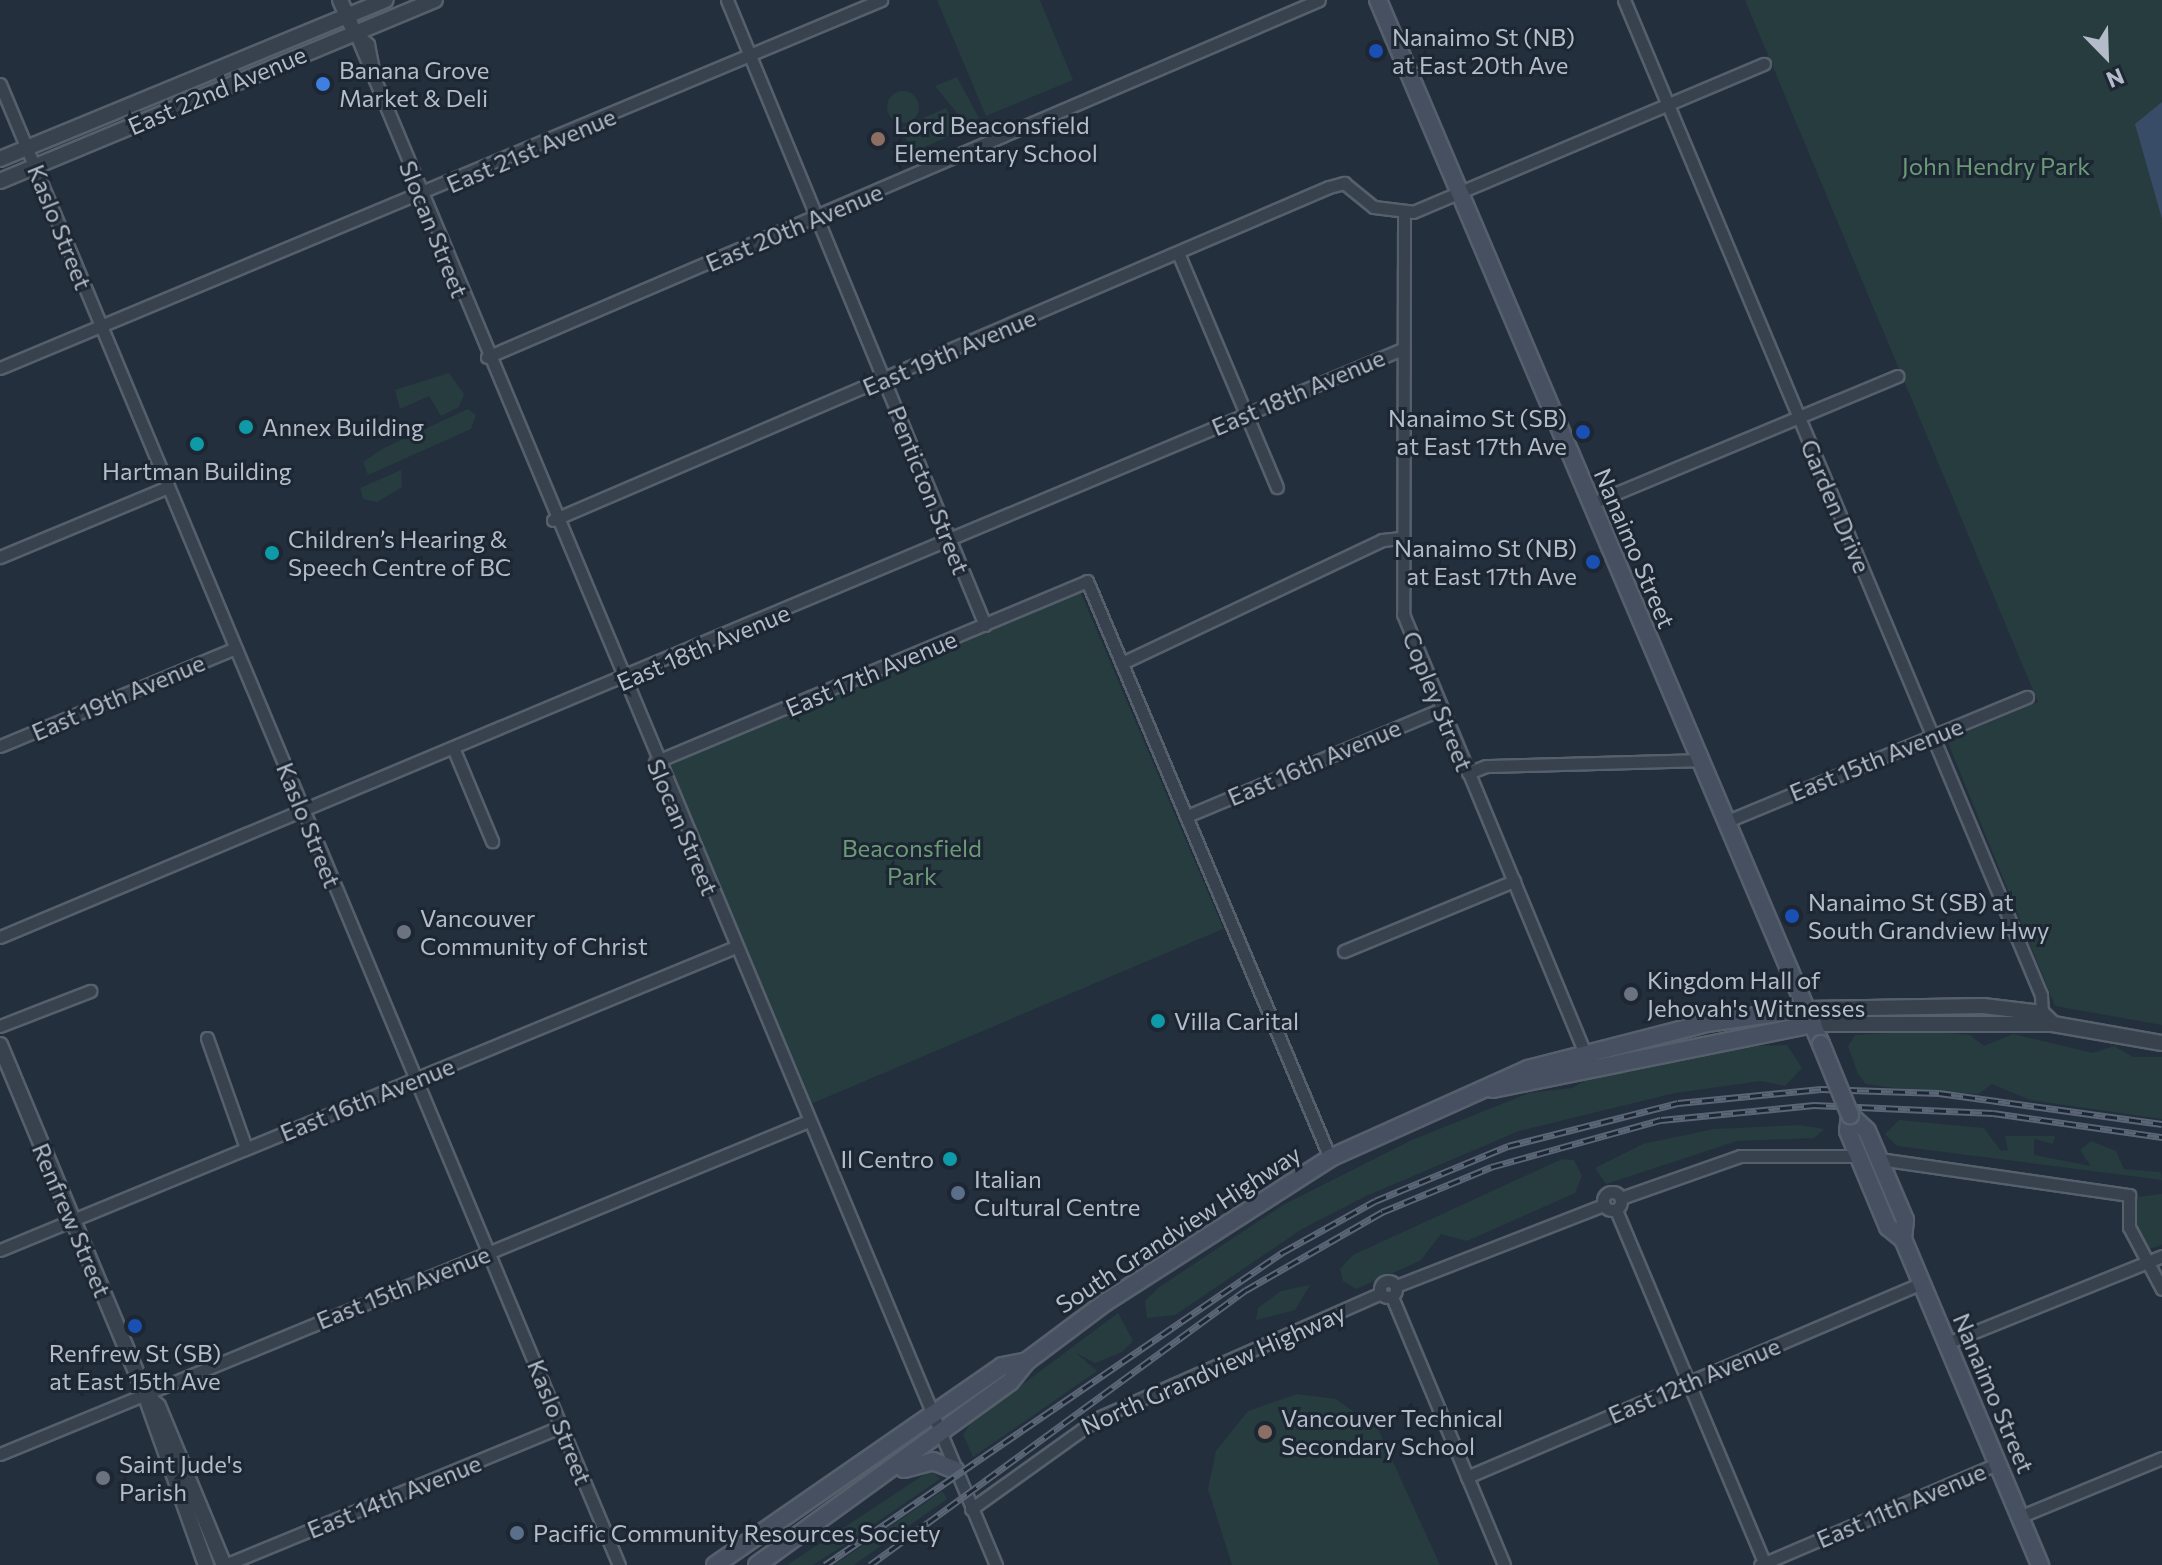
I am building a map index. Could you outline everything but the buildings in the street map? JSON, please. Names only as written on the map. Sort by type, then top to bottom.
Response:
[{"type":"main road","name":"Nanaimo Street","points":[[1378,0],[1810,1017],[1859,1156],[1888,1227],[1903,1239]]},
{"type":"main road","name":"South Grandview Highway","points":[[757,1565],[1010,1382],[1027,1361],[1330,1158],[1493,1089],[1507,1092],[1588,1059],[1810,1017]]},
{"type":"main road","name":"Nanaimo Street","points":[[1849,1123],[1867,1131],[1905,1220],[1903,1239],[2040,1565]]},
{"type":"main road","name":"South Grandview Highway","points":[[715,1565],[752,1544],[1002,1366],[1027,1361]]},
{"type":"main road","points":[[866,1488],[924,1461],[955,1470]]},
{"type":"street","name":"Slocan Street","points":[[340,0],[553,520],[939,1435],[949,1444],[955,1470],[996,1565]]},
{"type":"street","name":"East 22nd Avenue","points":[[0,159],[386,0]]},
{"type":"street","name":"East 22nd Avenue","points":[[0,181],[435,0]]},
{"type":"street","name":"Penticton Street","points":[[727,0],[985,625]]},
{"type":"street","name":"East 21st Avenue","points":[[0,368],[421,196],[881,0]]},
{"type":"street","name":"East 20th Avenue","points":[[487,357],[1319,0]]},
{"type":"street","name":"Garden Drive","points":[[1624,0],[2041,995],[2042,1013]]},
{"type":"street","points":[[1404,214],[1764,64]]},
{"type":"street","name":"Kaslo Street","points":[[0,84],[619,1565]]},
{"type":"street","name":"East 19th Avenue","points":[[553,520],[1344,183],[1374,207],[1404,214]]},
{"type":"street","name":"Copley Street","points":[[1404,214],[1403,614],[1588,1059]]},
{"type":"street","points":[[1178,253],[1277,487]]},
{"type":"street","name":"East 18th Avenue","points":[[0,937],[621,682],[1402,349]]},
{"type":"street","points":[[1590,504],[1897,376]]},
{"type":"street","points":[[0,557],[168,487]]},
{"type":"street","points":[[1330,1158],[1122,663],[1382,540],[1401,538]]},
{"type":"street","name":"East 17th Avenue","points":[[655,762],[1087,581],[1122,663]]},
{"type":"street","name":"East 19th Avenue","points":[[0,746],[235,648]]},
{"type":"street","name":"East 15th Avenue","points":[[1725,822],[2027,697]]},
{"type":"street","name":"East 16th Avenue","points":[[1187,816],[1441,709]]},
{"type":"street","points":[[454,750],[492,841]]},
{"type":"street","points":[[1468,773],[1486,766],[1699,760]]},
{"type":"street","points":[[1344,951],[1514,881]]},
{"type":"street","name":"East 16th Avenue","points":[[0,1250],[733,948]]},
{"type":"street","points":[[0,1026],[90,991]]},
{"type":"street","name":"South Grandview Highway","points":[[1810,1017],[1917,1004],[2042,1013]]},
{"type":"street","points":[[2042,1013],[2053,1024]]},
{"type":"street","name":"South Grandview Highway","points":[[1810,1017],[2053,1024],[2162,1043]]},
{"type":"street","points":[[207,1038],[246,1148]]},
{"type":"street","name":"Renfrew Street","points":[[0,1045],[145,1394],[145,1412],[206,1565]]},
{"type":"street","name":"East 15th Avenue","points":[[0,1454],[806,1122]]},
{"type":"street","name":"North Grandview Highway","points":[[971,1509],[1098,1418],[1390,1292],[1740,1156],[1859,1156]]},
{"type":"street","points":[[1879,1159],[2129,1195],[2129,1227],[2162,1289]]},
{"type":"street","points":[[1614,1204],[1763,1564]]},
{"type":"street","points":[[1947,1343],[2162,1256]]},
{"type":"street","name":"East 12th Avenue","points":[[1467,1477],[1921,1283]]},
{"type":"street","points":[[1390,1292],[1504,1565]]},
{"type":"street","name":"Renfrew Street","points":[[145,1394],[158,1406],[225,1565]]},
{"type":"street","name":"East 14th Avenue","points":[[225,1565],[562,1426]]},
{"type":"street","points":[[2019,1517],[2162,1458]]},
{"type":"street","name":"East 11th Avenue","points":[[1763,1564],[1997,1464]]},
{"type":"green space","points":[[937,0],[1040,0],[1073,80],[986,116]]},
{"type":"green space","name":"John Hendry Park","points":[[1745,0],[2162,0],[2162,1025],[2055,1006],[1947,740],[2038,702]]},
{"type":"green space","points":[[267,57],[260,67],[50,152],[50,146]]},
{"type":"green space","points":[[957,77],[979,118],[966,124],[935,86]]},
{"type":"green space","points":[[903,91],[914,96],[919,107],[914,118],[903,123],[892,118],[887,107],[892,96]]},
{"type":"green space","points":[[946,108],[957,133],[912,153],[901,128]]},
{"type":"green space","points":[[449,373],[464,394],[459,407],[441,416],[429,396],[400,409],[395,390]]},
{"type":"green space","points":[[468,409],[476,415],[471,429],[368,475],[363,462],[382,449]]},
{"type":"green space","points":[[401,470],[402,487],[377,502],[363,499],[360,488]]},
{"type":"green space","name":"Beaconsfield Park","points":[[1080,591],[1223,929],[812,1103],[669,766]]},
{"type":"green space","points":[[1925,1031],[1970,1035],[1984,1046],[2013,1034],[2093,1053],[2114,1046],[2133,1057],[2162,1057],[2162,1119],[2030,1100],[1992,1084],[1978,1094],[1894,1088],[1866,1084],[1858,1074],[1848,1046],[1855,1035]]},
{"type":"green space","points":[[1787,1045],[1802,1068],[1785,1086],[1761,1081],[1675,1093],[1519,1131],[1366,1196],[1302,1229],[1175,1315],[1147,1318],[1145,1301],[1158,1288],[1283,1205],[1412,1140],[1529,1093],[1572,1088],[1594,1076],[1739,1046]]},
{"type":"green space","points":[[1899,1120],[1984,1128],[2001,1151],[2008,1150],[2005,1136],[2055,1136],[2053,1144],[2034,1139],[2034,1155],[2091,1166],[2080,1150],[2091,1141],[2116,1151],[2124,1169],[2161,1172],[2162,1180],[1897,1146],[1885,1134]]},
{"type":"green space","points":[[1799,1125],[1824,1129],[1814,1138],[1737,1141],[1606,1184],[1595,1168],[1643,1144],[1714,1129]]},
{"type":"green space","points":[[1562,1159],[1574,1160],[1582,1176],[1575,1193],[1467,1241],[1441,1234],[1420,1261],[1356,1289],[1343,1281],[1340,1269],[1353,1255]]},
{"type":"green space","points":[[2162,1194],[2162,1245],[2145,1250],[2132,1219],[2137,1197]]},
{"type":"green space","points":[[1310,1285],[1295,1310],[1256,1320],[1258,1308],[1281,1291]]},
{"type":"green space","points":[[1118,1313],[1133,1341],[1122,1352],[1095,1363],[1076,1353],[1097,1371],[973,1457],[963,1434],[972,1422]]},
{"type":"green space","points":[[1297,1394],[1336,1399],[1378,1429],[1440,1565],[1232,1565],[1208,1489],[1216,1451],[1248,1411]]},
{"type":"green space","points":[[931,1470],[940,1479],[841,1547],[813,1565],[787,1565]]},
{"type":"green space","points":[[942,1491],[947,1499],[854,1565],[834,1565]]},
{"type":"water","points":[[2162,102],[2162,219],[2135,124]]},
{"type":"railway","points":[[825,1565],[1283,1252],[1375,1201],[1508,1146],[1678,1103],[1821,1089],[1939,1093],[2162,1124]]},
{"type":"railway","points":[[870,1565],[1246,1290],[1382,1212],[1491,1167],[1661,1120],[1814,1105],[1993,1113],[2162,1137]]},
{"type":"place","name":"Nanaimo St (NB) at East 20th Ave","points":[[1376,51]]},
{"type":"place","name":"Banana Grove Market & Deli","points":[[323,84]]},
{"type":"place","name":"Lord Beaconsfield Elementary School","points":[[878,139]]},
{"type":"place","name":"Annex Building","points":[[246,427]]},
{"type":"place","name":"Nanaimo St (SB) at East 17th Ave","points":[[1583,432]]},
{"type":"place","name":"Hartman Building","points":[[197,444]]},
{"type":"place","name":"Children’s Hearing & Speech Centre of BC","points":[[272,553]]},
{"type":"place","name":"Nanaimo St (NB) at East 17th Ave","points":[[1593,562]]},
{"type":"place","name":"Nanaimo St (SB) at South Grandview Hwy","points":[[1792,916]]},
{"type":"place","name":"Vancouver Community of Christ","points":[[404,932]]},
{"type":"place","name":"Kingdom Hall of Jehovah's Witnesses","points":[[1631,994]]},
{"type":"place","name":"Villa Carital","points":[[1158,1021]]},
{"type":"place","name":"Il Centro","points":[[950,1159]]},
{"type":"place","name":"Italian Cultural Centre","points":[[958,1193]]},
{"type":"place","name":"Renfrew St (SB) at East 15th Ave","points":[[135,1326]]},
{"type":"place","name":"Vancouver Technical Secondary School","points":[[1265,1432]]},
{"type":"place","name":"Saint Jude's Parish","points":[[103,1478]]},
{"type":"place","name":"Pacific Community Resources Society","points":[[517,1533]]}]
